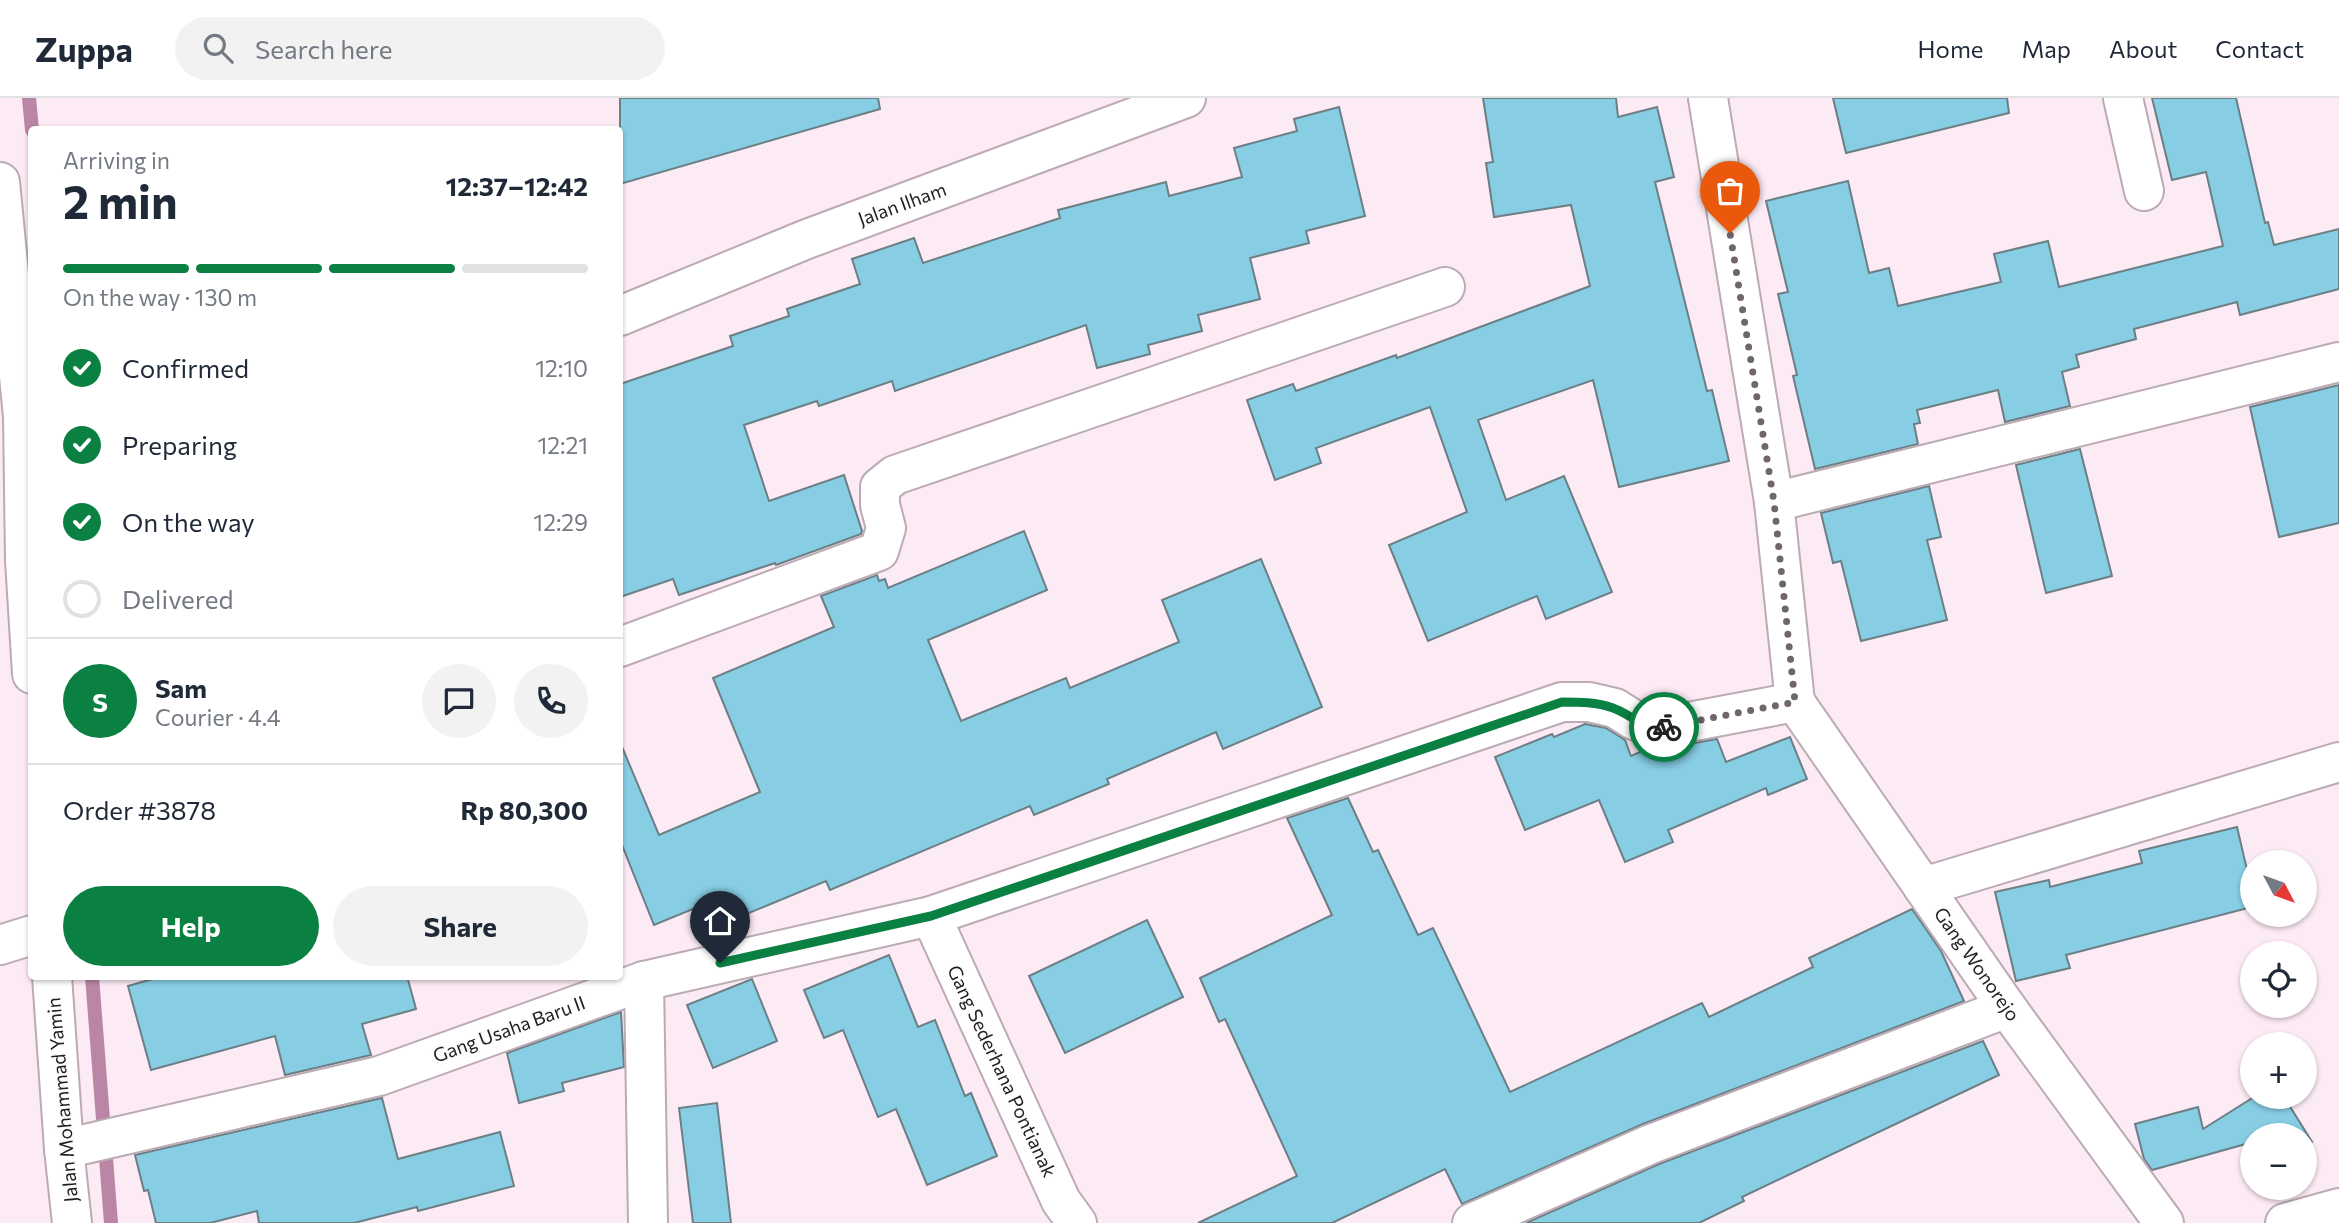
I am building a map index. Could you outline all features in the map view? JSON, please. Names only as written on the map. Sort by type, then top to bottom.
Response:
[{"type":"street","name":"Jalan Ilham","points":[[623,315],[807,239],[1186,98]]},
{"type":"street","points":[[1708,98],[1774,502],[1795,702]]},
{"type":"street","points":[[2123,98],[2144,191]]},
{"type":"street","points":[[0,182],[11,420],[28,551]]},
{"type":"street","points":[[623,646],[879,551],[886,528],[880,505],[880,487],[895,475],[1445,287]]},
{"type":"street","points":[[1774,502],[2339,362]]},
{"type":"street","name":"Gang Usaha Baru II","points":[[64,1150],[379,1076],[644,981],[931,916],[1562,702],[1588,702],[1615,708],[1634,720],[1657,728],[1795,702]]},
{"type":"street","name":"Gang Wonorejo","points":[[1795,702],[2007,1008],[2164,1223]]},
{"type":"street","points":[[1923,887],[2339,762]]},
{"type":"street","name":"Gang Sederhana Pontianak","points":[[931,916],[1061,1201],[1077,1223]]},
{"type":"street","points":[[0,945],[28,936]]},
{"type":"street","name":"Jalan Mohammad Yamin","points":[[52,980],[72,1223]]},
{"type":"street","points":[[644,981],[648,1223]]},
{"type":"street","points":[[1472,1223],[1651,1144],[2007,1008]]},
{"type":"street","points":[[2285,1223],[2339,1208]]},
{"type":"building","points":[[620,98],[878,98],[880,109],[623,183],[623,126],[620,126]]},
{"type":"building","points":[[1483,98],[1616,98],[1618,117],[1657,107],[1674,177],[1655,182],[1707,391],[1712,390],[1729,461],[1619,487],[1593,380],[1478,420],[1506,500],[1564,476],[1612,592],[1546,619],[1537,596],[1428,641],[1389,545],[1467,512],[1430,407],[1316,448],[1321,463],[1275,480],[1247,400],[1293,384],[1296,391],[1396,355],[1397,358],[1590,286],[1571,205],[1494,217],[1486,163],[1493,162]]},
{"type":"building","points":[[1833,98],[2007,98],[2009,113],[1846,153]]},
{"type":"building","points":[[2152,98],[2236,98],[2265,223],[2268,222],[2274,245],[2339,229],[2339,289],[2240,315],[2237,302],[2134,329],[2136,339],[2076,355],[2079,367],[2062,372],[2070,406],[2005,422],[1998,390],[1917,410],[1920,423],[1914,424],[1918,444],[1815,469],[1793,376],[1797,375],[1778,294],[1788,292],[1766,201],[1848,181],[1869,273],[1889,268],[1898,306],[2001,282],[1994,254],[2048,241],[2059,287],[2223,246],[2206,172],[2172,180]]},
{"type":"building","points":[[1339,107],[1365,216],[1306,231],[1309,243],[1250,258],[1260,299],[1198,315],[1202,331],[1148,345],[1150,354],[1097,368],[1086,325],[895,391],[892,381],[819,406],[817,401],[744,425],[769,501],[844,475],[861,534],[776,565],[775,563],[679,595],[673,579],[623,596],[623,383],[733,346],[730,336],[789,316],[787,309],[860,284],[852,259],[914,238],[923,263],[1060,218],[1058,210],[1166,182],[1169,196],[1242,177],[1234,148],[1297,131],[1294,119]]},
{"type":"building","points":[[2339,385],[2339,523],[2279,537],[2250,407]]},
{"type":"building","points":[[2080,449],[2112,576],[2046,593],[2016,465]]},
{"type":"building","points":[[1929,486],[1941,537],[1927,540],[1947,620],[1861,641],[1841,561],[1833,563],[1821,513]]},
{"type":"building","points":[[1024,531],[1047,590],[928,640],[961,721],[1066,678],[1070,688],[1179,642],[1162,600],[1261,559],[1322,707],[1223,749],[1216,732],[1107,779],[1109,784],[1034,815],[1030,806],[830,890],[826,881],[732,920],[722,897],[654,925],[623,848],[623,749],[659,835],[760,792],[713,678],[834,627],[821,596],[877,575],[879,581],[885,579],[888,588]]},
{"type":"building","points":[[1585,724],[1606,728],[1625,740],[1631,756],[1649,748],[1661,749],[1717,739],[1726,762],[1790,737],[1807,779],[1768,795],[1766,788],[1668,830],[1673,842],[1625,862],[1599,800],[1525,830],[1495,757]]},
{"type":"building","points":[[1348,798],[1373,852],[1378,850],[1418,935],[1433,928],[1510,1092],[1702,1003],[1709,1017],[1813,967],[1809,958],[1912,909],[1941,951],[1964,1001],[1643,1124],[1462,1204],[1445,1169],[1332,1223],[1198,1223],[1297,1176],[1225,1019],[1219,1022],[1200,978],[1332,915],[1287,818]]},
{"type":"building","points":[[2237,827],[2242,850],[2240,850],[2240,910],[2066,955],[2070,968],[2016,981],[1995,892],[2049,880],[2050,887],[2142,863],[2139,851]]},
{"type":"building","points":[[1147,920],[1183,997],[1065,1053],[1029,976]]},
{"type":"building","points":[[889,955],[918,1027],[935,1020],[965,1096],[971,1093],[997,1156],[927,1185],[896,1109],[878,1117],[843,1030],[824,1038],[804,990]]},
{"type":"building","points":[[752,979],[777,1041],[713,1068],[687,1005]]},
{"type":"building","points":[[149,980],[408,980],[416,1009],[362,1024],[371,1055],[285,1075],[275,1036],[151,1070],[128,986]]},
{"type":"building","points":[[621,1012],[624,1067],[562,1083],[564,1091],[519,1103],[507,1053]]},
{"type":"building","points":[[1983,1041],[1999,1075],[1742,1197],[1744,1201],[1699,1223],[1526,1223],[1659,1164]]},
{"type":"building","points":[[382,1098],[398,1159],[500,1132],[514,1186],[418,1211],[417,1207],[354,1223],[259,1223],[257,1211],[210,1223],[156,1223],[135,1155]]},
{"type":"building","points":[[717,1103],[731,1223],[693,1223],[679,1108]]},
{"type":"building","points":[[2240,1106],[2240,1109],[2291,1109],[2300,1123],[2240,1123],[2240,1146],[2152,1170],[2144,1159],[2135,1124],[2198,1107],[2203,1129]]},
{"type":"waterway","points":[[29,98],[32,126]]},
{"type":"waterway","points":[[92,980],[111,1223]]},
{"type":"way so far","points":[[1664,727],[1795,702],[1774,502],[1730,233]]},
{"type":"route","points":[[720,963],[931,916],[1562,702],[1588,702],[1615,708],[1634,720],[1657,728],[1664,727]]}]
